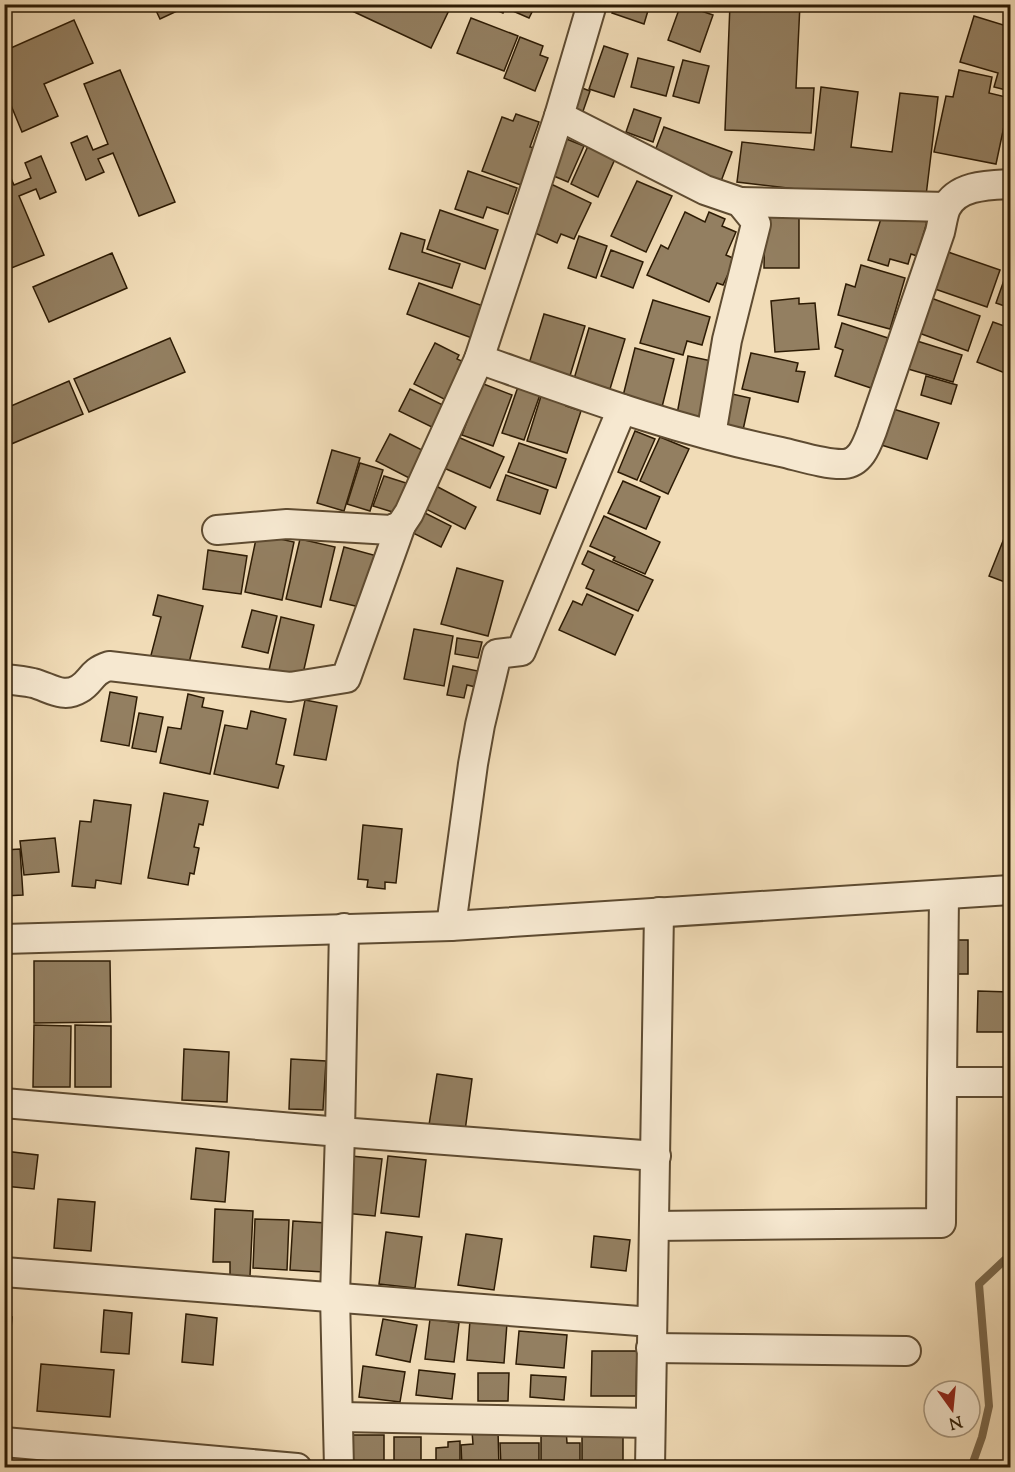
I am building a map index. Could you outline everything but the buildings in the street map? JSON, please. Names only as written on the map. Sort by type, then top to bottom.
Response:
[{"type":"street","points":[[4,679],[34,684],[69,694],[81,688],[92,674],[109,666],[290,687],[346,678],[401,525],[409,513],[479,359],[559,117],[592,4]]},
{"type":"street","points":[[559,117],[705,189],[740,202],[946,207]]},
{"type":"street","points":[[479,359],[622,409],[743,444],[836,463],[850,462],[862,454],[884,398],[940,232],[946,207],[962,192],[982,185],[1011,184]]},
{"type":"street","points":[[711,435],[727,340],[756,224],[740,202]]},
{"type":"street","points":[[451,926],[473,764],[497,654],[521,651],[622,409]]},
{"type":"street","points":[[217,530],[287,524],[391,530],[401,525]]},
{"type":"street","points":[[4,939],[451,926],[1011,890]]},
{"type":"street","points":[[654,1226],[941,1223],[944,895]]},
{"type":"street","points":[[650,1467],[659,912]]},
{"type":"street","points":[[339,1467],[340,1418],[335,1296],[344,928]]},
{"type":"street","points":[[942,1082],[1011,1082]]},
{"type":"street","points":[[4,1103],[656,1156]]},
{"type":"street","points":[[4,1272],[335,1296],[652,1335],[906,1351]]},
{"type":"street","points":[[340,1418],[650,1423]]},
{"type":"street","points":[[4,1442],[141,1460],[297,1467]]},
{"type":"waterway","points":[[971,1468],[982,1437],[989,1406],[979,1284],[1010,1255]]}]
